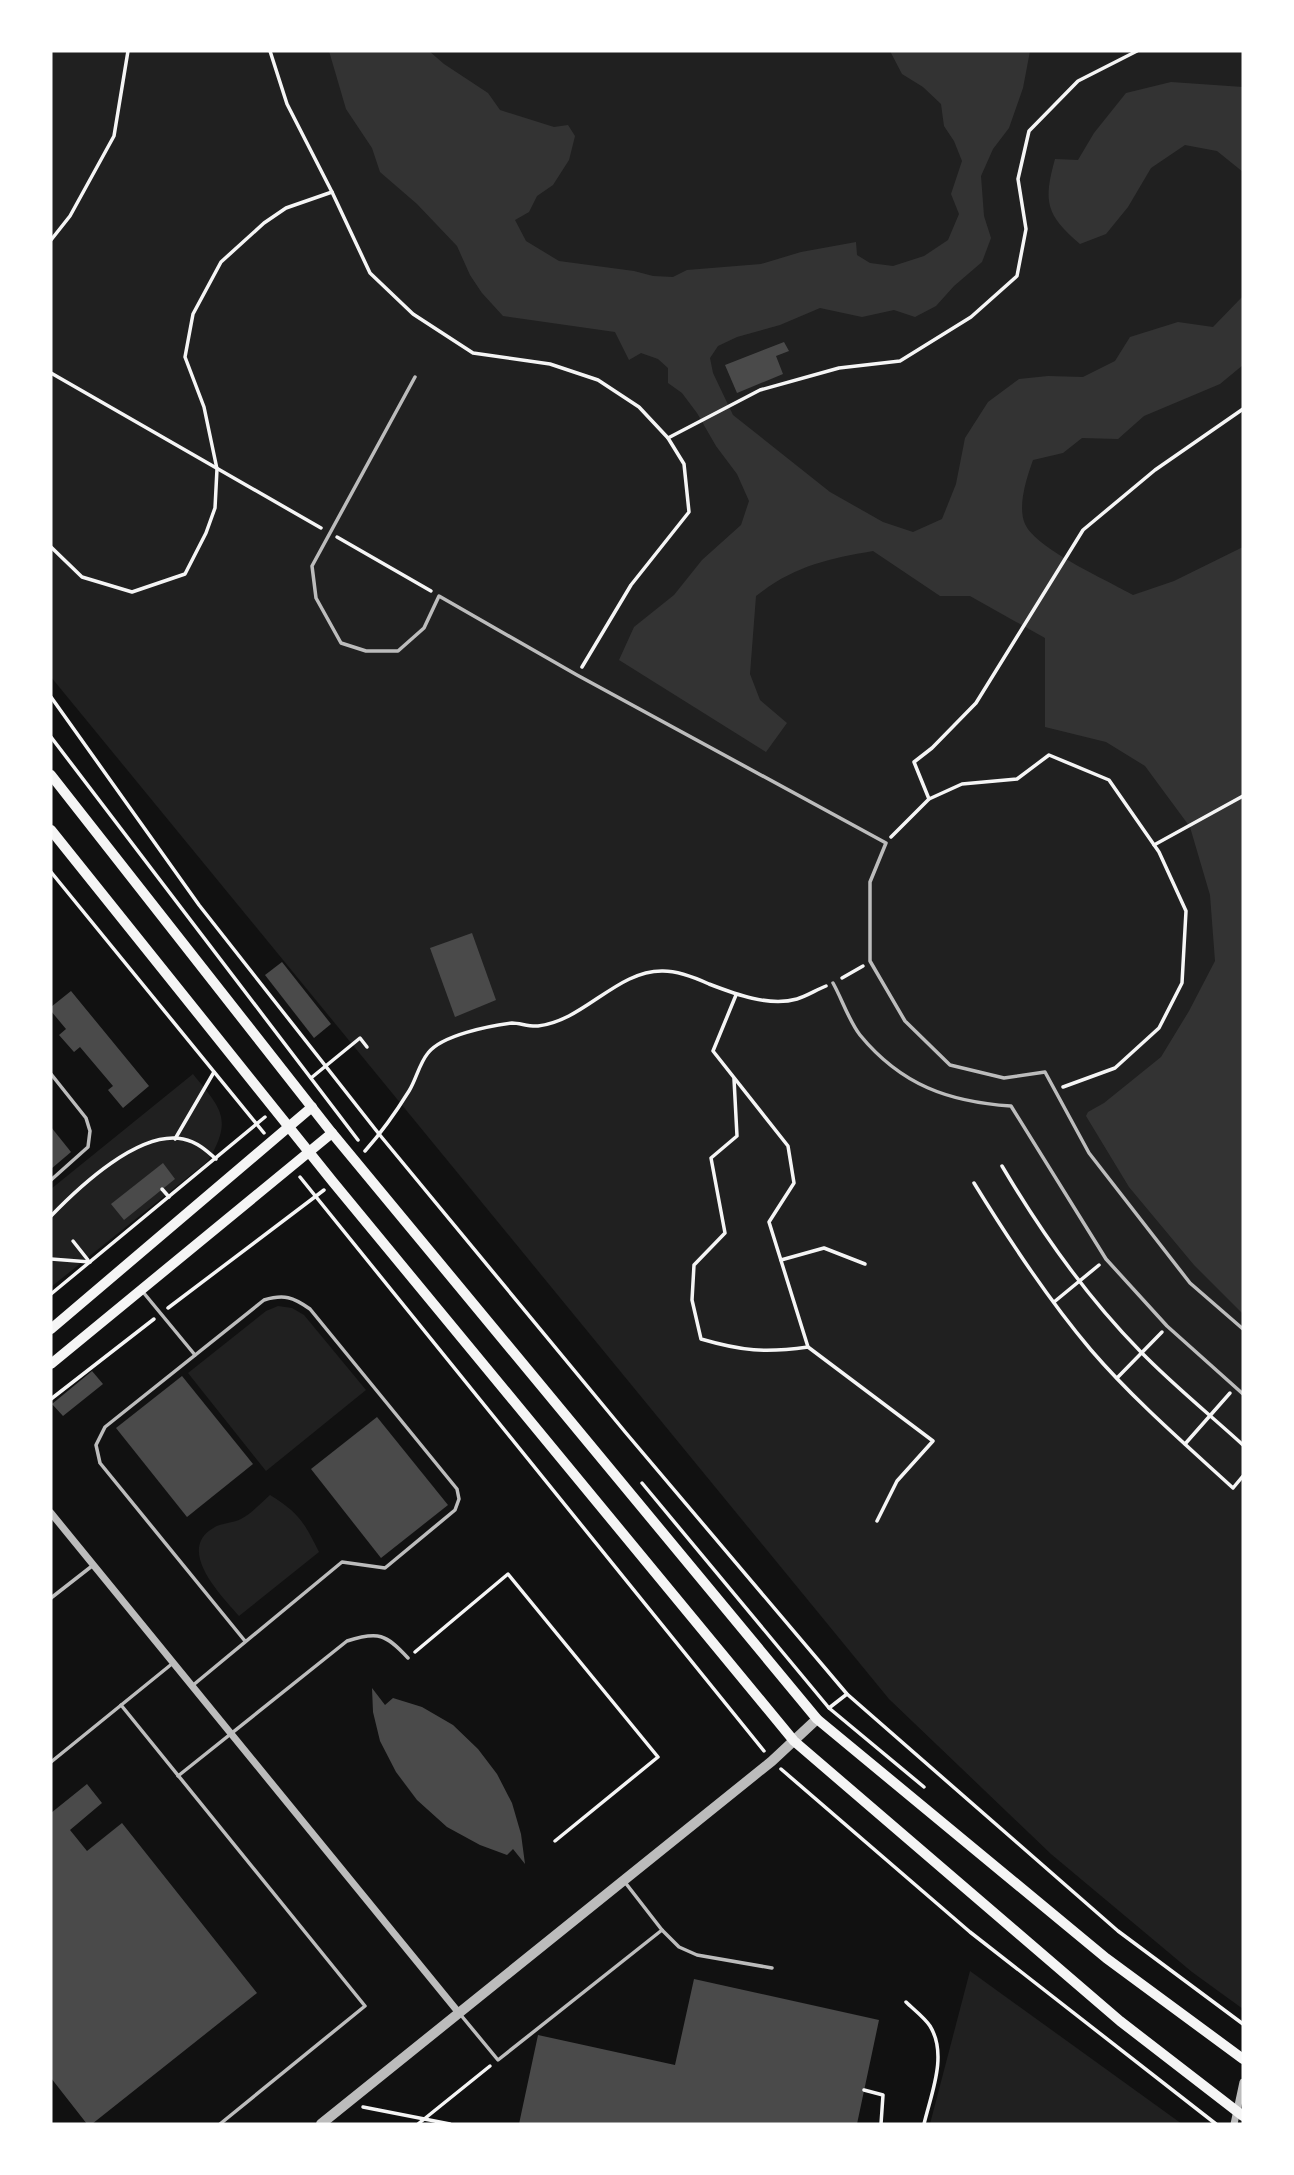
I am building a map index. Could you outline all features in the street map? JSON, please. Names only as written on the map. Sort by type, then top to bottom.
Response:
[{"type":"main road","points":[[51,775],[332,1133],[817,1719],[1106,1958],[1243,2059]]},
{"type":"main road","points":[[51,830],[333,1182],[794,1741],[1099,2003],[1240,2113]]},
{"type":"main road","points":[[51,1329],[312,1107]]},
{"type":"main road","points":[[51,1364],[332,1133]]},
{"type":"street","points":[[51,1513],[459,2013]]},
{"type":"street","points":[[321,2124],[623,1881],[794,1741],[817,1719]]},
{"type":"street","points":[[1234,2124],[1240,2113],[1243,2081]]},
{"type":"lane","points":[[415,377],[312,566],[316,598],[341,643],[366,651],[398,651],[424,628],[439,596],[577,675],[886,843],[870,882],[870,961],[905,1021],[950,1065],[1004,1078],[1045,1072],[1089,1153],[1190,1283],[1243,1329]]},
{"type":"lane","points":[[833,983],[859,1034],[897,1070],[941,1095],[981,1104],[1011,1106],[1106,1259],[1167,1326],[1243,1395]]},
{"type":"lane","points":[[51,1074],[86,1118],[90,1131],[88,1147],[51,1180]]},
{"type":"lane","points":[[141,1290],[195,1355]]},
{"type":"lane","points":[[192,1686],[342,1562],[385,1568],[455,1510],[460,1499],[457,1489],[310,1309],[294,1298],[280,1295],[264,1300],[105,1427],[96,1446],[100,1463],[246,1641]]},
{"type":"lane","points":[[51,1598],[94,1565]]},
{"type":"lane","points":[[178,1776],[347,1641],[368,1635],[391,1639],[408,1658]]},
{"type":"lane","points":[[51,1762],[173,1663]]},
{"type":"lane","points":[[121,1705],[365,2006],[220,2124]]},
{"type":"lane","points":[[623,1881],[679,1947],[697,1955],[772,1968]]},
{"type":"lane","points":[[459,2013],[498,2060],[662,1930]]},
{"type":"path","points":[[51,240],[70,216],[114,136],[128,51]]},
{"type":"path","points":[[270,51],[287,104],[370,273],[413,314],[473,352],[550,364],[597,380],[639,407],[668,438],[684,464],[689,512],[631,585],[577,675]]},
{"type":"path","points":[[668,438],[760,390],[839,368],[900,361],[971,317],[1017,276],[1027,229],[1018,179],[1029,131],[1078,81],[1137,51]]},
{"type":"path","points":[[51,547],[82,577],[132,592],[185,574],[215,509],[217,468],[204,407],[186,357],[193,314],[221,262],[264,223],[286,208],[332,192]]},
{"type":"path","points":[[51,373],[439,596]]},
{"type":"path","points":[[929,799],[914,762],[976,704],[1083,530],[1155,470],[1243,409]]},
{"type":"path","points":[[51,697],[199,905],[379,1134],[847,1694],[1118,1931],[1243,2024]]},
{"type":"path","points":[[51,737],[366,1151]]},
{"type":"path","points":[[886,843],[929,799],[962,784],[1017,779],[1049,755],[1109,780],[1154,845],[1186,911],[1182,983],[1159,1028],[1115,1068],[1055,1090]]},
{"type":"path","points":[[1154,845],[1243,796]]},
{"type":"path","points":[[356,1161],[409,1091],[428,1053],[446,1040],[514,1023],[538,1026],[561,1018],[629,981],[652,972],[666,971],[701,980],[736,995],[767,1000],[795,1000],[833,983],[870,961]]},
{"type":"path","points":[[736,995],[713,1051],[788,1146],[794,1184],[769,1222],[808,1347],[933,1441],[897,1481],[877,1521]]},
{"type":"path","points":[[298,1090],[360,1038],[368,1048]]},
{"type":"path","points":[[175,1139],[214,1072]]},
{"type":"path","points":[[733,1077],[737,1136],[711,1158],[725,1233],[694,1265],[692,1300],[701,1339],[735,1349],[773,1352],[808,1347]]},
{"type":"path","points":[[51,1294],[275,1109]]},
{"type":"path","points":[[51,1216],[103,1167],[158,1140],[182,1139],[200,1145],[216,1159]]},
{"type":"path","points":[[1002,1166],[1028,1210],[1079,1282],[1141,1353],[1243,1446]]},
{"type":"path","points":[[51,1399],[333,1182]]},
{"type":"path","points":[[974,1183],[995,1217],[1090,1349],[1233,1489],[1243,1476]]},
{"type":"path","points":[[162,1189],[169,1197]]},
{"type":"path","points":[[73,1241],[90,1262]]},
{"type":"path","points":[[781,1260],[824,1248],[865,1264]]},
{"type":"path","points":[[51,1259],[90,1262]]},
{"type":"path","points":[[1055,1302],[1106,1259]]},
{"type":"path","points":[[1117,1378],[1167,1326]]},
{"type":"path","points":[[1185,1444],[1234,1388]]},
{"type":"path","points":[[642,1483],[829,1708],[925,1788]]},
{"type":"path","points":[[408,1658],[509,1574],[658,1757],[555,1841]]},
{"type":"path","points":[[817,1719],[847,1694]]},
{"type":"path","points":[[906,2002],[930,2026],[938,2048],[937,2073],[924,2124]]},
{"type":"path","points":[[418,2124],[498,2060]]},
{"type":"path","points":[[864,2090],[883,2095],[881,2124]]},
{"type":"path","points":[[346,2104],[450,2124]]},
{"type":"shaded area","points":[[51,51],[1243,51],[1243,2009],[1192,1972],[1051,1854],[889,1699],[51,677]]},
{"type":"shaded area","points":[[329,51],[429,51],[488,93],[500,110],[554,127],[568,125],[575,136],[569,160],[553,185],[537,196],[529,212],[515,220],[526,241],[559,261],[673,277],[687,270],[761,264],[801,252],[856,242],[857,255],[870,263],[893,266],[924,256],[948,240],[959,214],[951,194],[962,161],[944,126],[941,104],[923,87],[902,74],[890,51],[1030,51],[1023,88],[1009,128],[993,149],[981,176],[984,216],[991,238],[982,262],[936,306],[915,317],[894,310],[862,317],[820,308],[780,325],[737,337],[718,346],[710,358],[713,373],[733,415],[830,492],[883,522],[913,532],[942,519],[956,484],[965,438],[988,402],[1019,379],[1083,377],[1115,361],[1130,337],[1178,322],[1213,327],[1243,296],[1243,365],[1220,384],[1144,416],[1118,439],[1082,438],[1063,453],[1033,460],[1022,509],[1025,524],[1043,544],[1133,595],[1174,581],[1243,547],[1243,1314],[1194,1265],[1129,1187],[1086,1116],[1161,1057],[1215,961],[1210,895],[1190,827],[1145,766],[1106,742],[1045,727],[1045,638],[970,596],[940,596],[873,551],[812,565],[784,577],[756,596],[750,674],[760,700],[787,723],[766,752],[619,660],[634,627],[674,595],[702,560],[741,525],[749,501],[737,474],[682,393],[668,383],[668,368],[658,359],[641,353],[629,360],[615,332],[503,316],[470,275],[457,246],[417,204],[380,172],[372,148],[346,109]]},
{"type":"shaded area","points":[[1171,82],[1243,87],[1243,172],[1217,151],[1185,145],[1151,168],[1128,207],[1106,234],[1080,244],[1060,225],[1050,207],[1049,186],[1055,159],[1078,160],[1094,133],[1126,93]]},
{"type":"shaded area","points":[[193,1074],[216,1105],[222,1124],[216,1146],[208,1161],[51,1287],[51,1189]]},
{"type":"shaded area","points":[[278,1306],[292,1308],[304,1315],[366,1390],[266,1471],[188,1373],[266,1311]]},
{"type":"shaded area","points":[[270,1495],[300,1519],[319,1552],[239,1616],[205,1572],[199,1547],[204,1536],[215,1527],[245,1517]]},
{"type":"shaded area","points":[[970,1971],[1182,2124],[930,2124]]},
{"type":"building","points":[[784,342],[789,351],[776,356],[783,374],[737,393],[725,365]]},
{"type":"building","points":[[472,933],[496,1000],[455,1017],[430,948]]},
{"type":"building","points":[[282,962],[331,1024],[314,1038],[265,975]]},
{"type":"building","points":[[71,991],[149,1086],[123,1108],[108,1090],[113,1086],[80,1047],[74,1052],[59,1035],[66,1029],[51,1011],[51,1007]]},
{"type":"building","points":[[51,1127],[71,1152],[51,1169]]},
{"type":"building","points":[[163,1163],[175,1179],[124,1220],[111,1204]]},
{"type":"building","points":[[92,1371],[103,1384],[63,1416],[52,1404]]},
{"type":"building","points":[[182,1376],[253,1464],[187,1517],[116,1428]]},
{"type":"building","points":[[377,1417],[448,1505],[381,1558],[311,1469]]},
{"type":"building","points":[[372,1688],[385,1705],[393,1698],[422,1707],[453,1725],[478,1749],[497,1774],[512,1803],[521,1834],[525,1864],[513,1849],[507,1855],[480,1845],[447,1827],[417,1800],[396,1772],[380,1741],[373,1712]]},
{"type":"building","points":[[87,1784],[102,1803],[70,1830],[87,1851],[122,1823],[257,1993],[92,2124],[87,2124],[51,2078],[51,1813]]},
{"type":"building","points":[[694,1979],[879,2020],[857,2124],[519,2124],[538,2035],[675,2065]]}]
